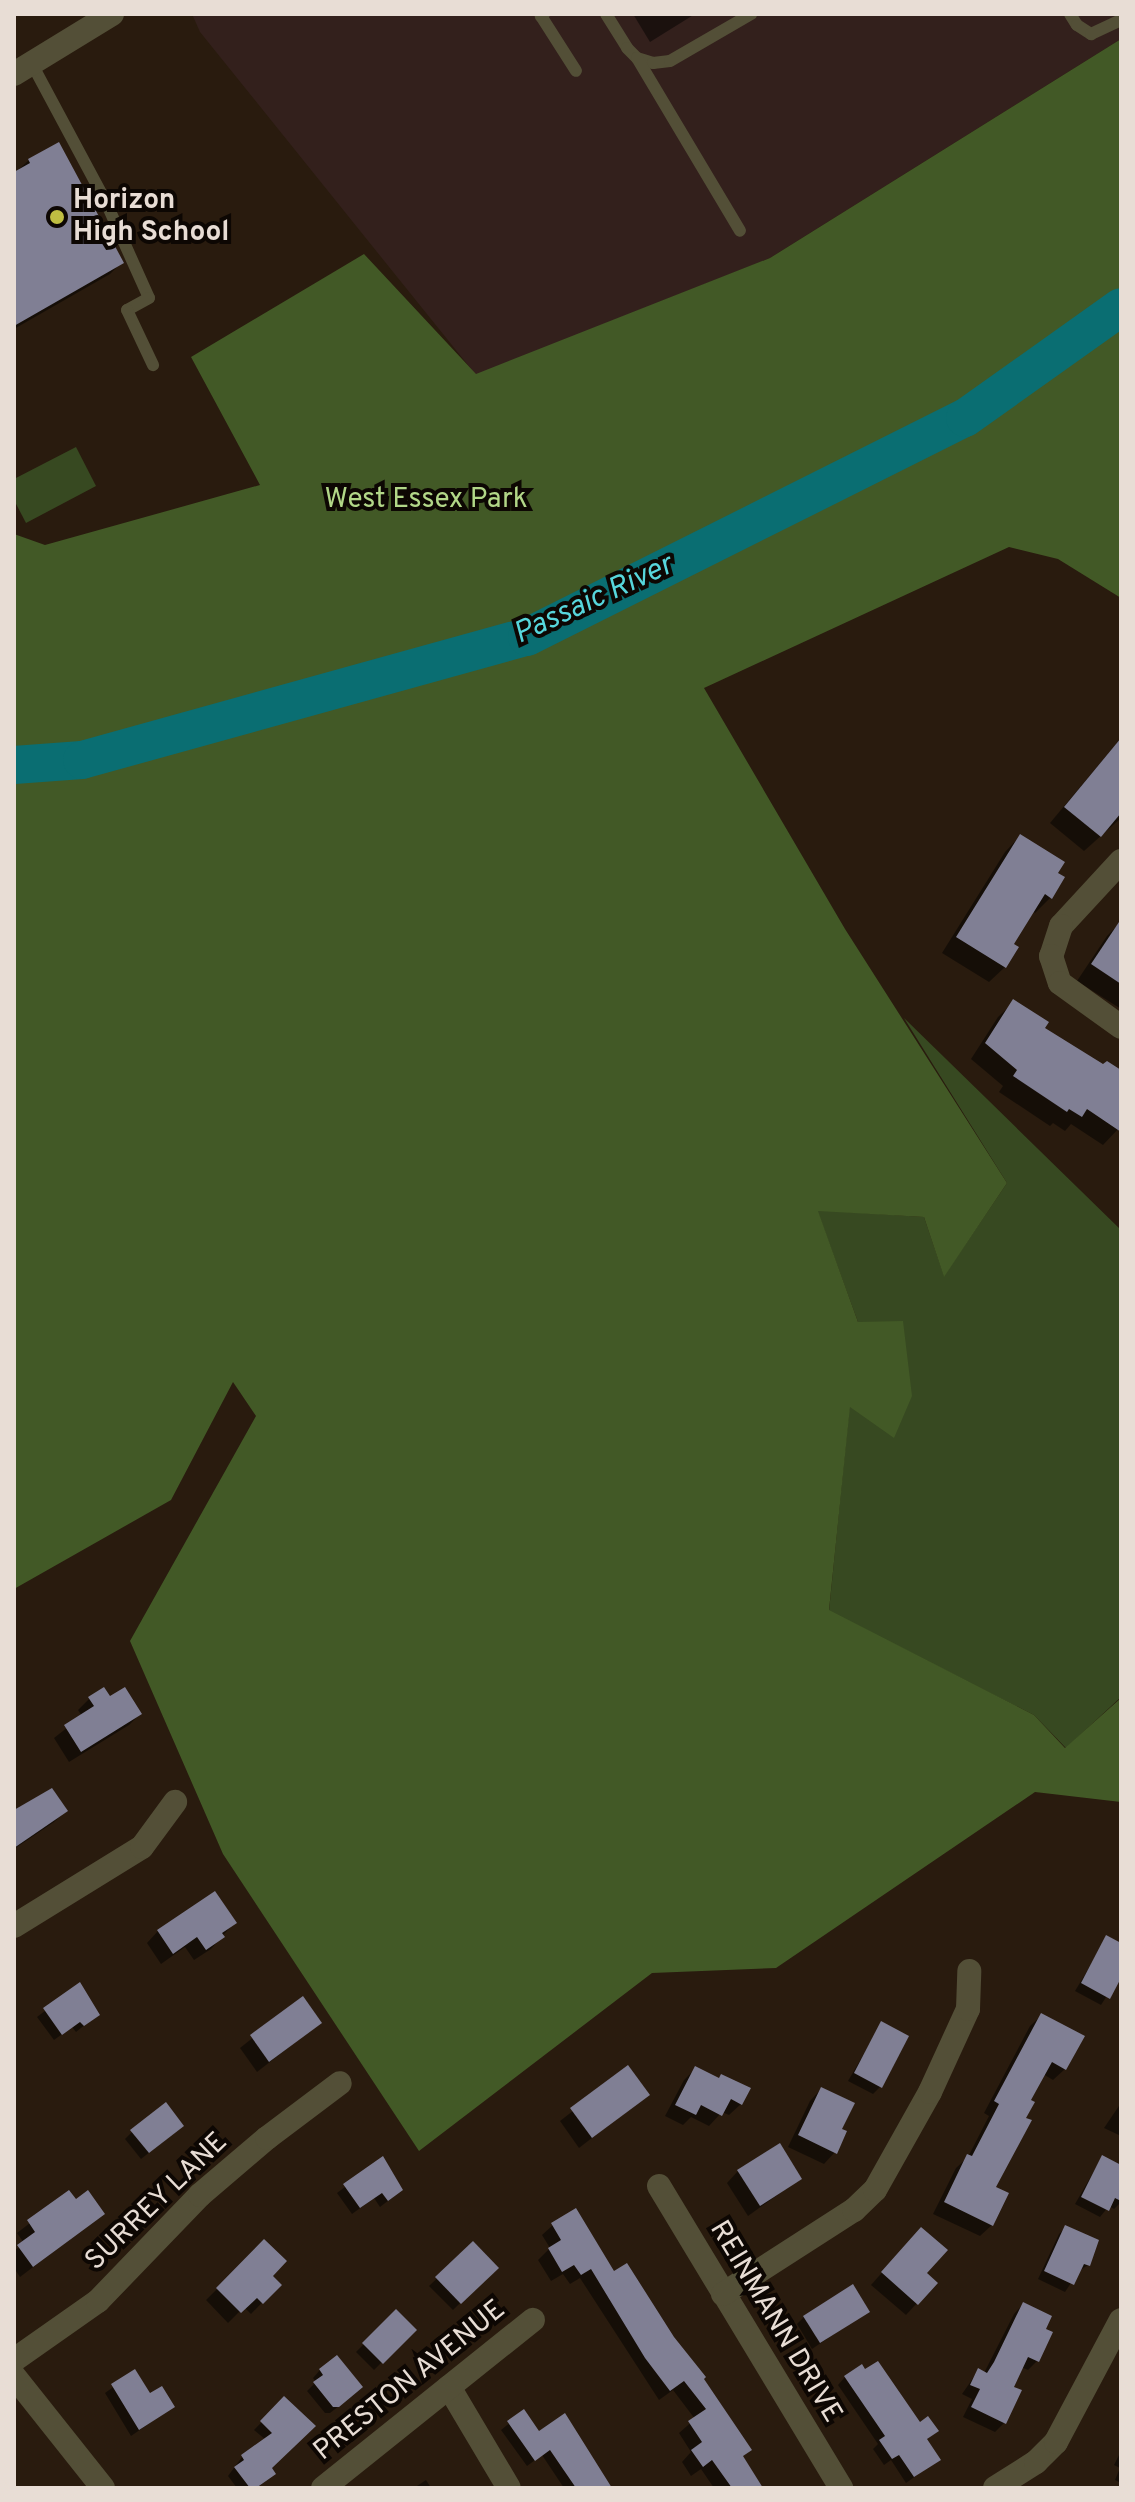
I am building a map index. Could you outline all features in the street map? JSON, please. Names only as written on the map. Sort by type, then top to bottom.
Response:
[{"type":"street","points":[[23,69],[112,14]]},
{"type":"street","points":[[1121,861],[1061,926],[1051,956],[1060,983],[1121,1027]]},
{"type":"street","points":[[14,1926],[142,1847],[175,1802]]},
{"type":"street","points":[[723,2294],[854,2210],[875,2190],[930,2092],[968,2009],[969,1971]]},
{"type":"street","name":"SURREY LANE","points":[[14,2360],[98,2301],[200,2195],[267,2138],[340,2083]]},
{"type":"street","name":"REINMANN DRIVE","points":[[659,2186],[841,2488]]},
{"type":"street","name":"PRESTON AVENUE","points":[[323,2488],[533,2320]]},
{"type":"street","points":[[995,2488],[1036,2462],[1056,2442],[1121,2320]]},
{"type":"street","points":[[14,2376],[103,2488]]},
{"type":"street","points":[[449,2387],[509,2488]]},
{"type":"lane","points":[[606,14],[637,58],[740,231]]},
{"type":"lane","points":[[637,58],[653,63],[670,61],[751,14]]},
{"type":"lane","points":[[1070,14],[1077,25],[1091,34],[1121,20]]},
{"type":"lane","points":[[542,15],[576,71]]},
{"type":"lane","points":[[23,69],[105,200],[149,298],[127,310],[153,365]]},
{"type":"shaded area","points":[[192,14],[1121,14],[1121,39],[770,258],[476,375],[200,32]]},
{"type":"green space","name":"West Essex Park","points":[[1121,39],[1121,598],[1058,559],[1009,547],[704,688],[845,929],[1007,1183],[944,1277],[924,1217],[818,1211],[858,1322],[903,1321],[912,1396],[894,1438],[850,1407],[829,1610],[1034,1715],[1065,1748],[1121,1698],[1121,1802],[1035,1792],[776,1968],[652,1973],[419,2151],[223,1854],[130,1641],[256,1416],[233,1382],[171,1500],[14,1589],[14,534],[45,545],[260,485],[191,357],[364,254],[476,374],[770,258]]},
{"type":"green space","points":[[76,447],[96,486],[26,523],[14,500],[14,479]]},
{"type":"green space","points":[[904,1018],[1121,1230],[1121,1697],[1066,1748],[1034,1715],[829,1611],[858,1322],[817,1210],[924,1217],[944,1276],[1007,1183]]},
{"type":"building","name":"Horizon High School","points":[[59,142],[124,263],[14,326],[14,172],[30,163],[28,159]]},
{"type":"building","points":[[1121,738],[1121,813],[1101,837],[1064,807]]},
{"type":"building","points":[[1020,834],[1065,862],[1058,873],[1065,877],[1052,899],[1045,894],[1014,944],[1019,947],[1006,968],[956,937]]},
{"type":"building","points":[[1121,919],[1121,984],[1091,964]]},
{"type":"building","points":[[1013,999],[1049,1022],[1045,1028],[1103,1064],[1107,1061],[1121,1070],[1121,1132],[1087,1109],[1082,1117],[1069,1109],[1067,1112],[1013,1076],[1017,1070],[985,1043]]},
{"type":"building","points":[[104,1687],[110,1696],[125,1687],[142,1714],[81,1752],[64,1725],[94,1706],[88,1697]]},
{"type":"building","points":[[52,1788],[68,1811],[14,1848],[14,1810]]},
{"type":"building","points":[[215,1891],[237,1923],[222,1933],[225,1937],[206,1950],[197,1937],[173,1954],[157,1930]]},
{"type":"building","points":[[1106,1935],[1121,1943],[1121,1978],[1110,1999],[1081,1983]]},
{"type":"building","points":[[80,1982],[100,2015],[84,2026],[80,2022],[62,2035],[43,2008]]},
{"type":"building","points":[[303,1996],[322,2023],[269,2062],[250,2035]]},
{"type":"building","points":[[1041,2013],[1085,2036],[1066,2070],[1052,2062],[1031,2100],[1035,2102],[1026,2118],[1032,2120],[996,2187],[1009,2193],[993,2226],[944,2202],[967,2154],[972,2156],[999,2104],[994,2101]]},
{"type":"building","points":[[881,2021],[909,2036],[882,2088],[854,2073]]},
{"type":"building","points":[[628,2065],[650,2095],[592,2138],[570,2108]]},
{"type":"building","points":[[695,2066],[751,2088],[742,2105],[731,2099],[722,2116],[701,2105],[696,2115],[675,2105]]},
{"type":"building","points":[[821,2087],[855,2103],[842,2129],[847,2131],[837,2154],[798,2135]]},
{"type":"building","points":[[166,2102],[184,2126],[149,2153],[130,2130]]},
{"type":"building","points":[[780,2143],[802,2179],[760,2206],[737,2170]]},
{"type":"building","points":[[1102,2155],[1121,2165],[1121,2201],[1115,2198],[1109,2211],[1081,2197]]},
{"type":"building","points":[[383,2156],[403,2190],[388,2201],[382,2193],[360,2208],[343,2184]]},
{"type":"building","points":[[69,2190],[76,2199],[88,2190],[105,2214],[33,2267],[17,2245],[35,2232],[27,2220]]},
{"type":"building","points":[[576,2208],[614,2271],[627,2263],[674,2337],[706,2377],[704,2379],[752,2450],[743,2456],[763,2488],[732,2488],[712,2460],[703,2467],[691,2450],[702,2442],[688,2421],[706,2409],[684,2381],[670,2391],[645,2358],[591,2269],[581,2275],[574,2265],[562,2272],[548,2248],[561,2240],[551,2223]]},
{"type":"building","points":[[1065,2225],[1099,2240],[1090,2266],[1084,2264],[1074,2285],[1044,2271]]},
{"type":"building","points":[[921,2227],[948,2250],[927,2273],[938,2283],[918,2305],[881,2272]]},
{"type":"building","points":[[264,2239],[287,2261],[273,2276],[282,2285],[263,2304],[257,2298],[241,2313],[216,2288]]},
{"type":"building","points":[[473,2241],[499,2268],[461,2304],[435,2277]]},
{"type":"building","points":[[853,2284],[870,2312],[820,2343],[803,2316]]},
{"type":"building","points":[[1023,2302],[1052,2316],[1046,2329],[1053,2332],[1039,2362],[1028,2357],[1014,2387],[1022,2390],[1006,2424],[971,2407],[980,2389],[970,2385],[978,2368],[987,2373]]},
{"type":"building","points":[[396,2309],[417,2330],[383,2364],[362,2343]]},
{"type":"building","points":[[337,2355],[363,2387],[339,2407],[333,2407],[313,2382],[323,2375],[319,2369]]},
{"type":"building","points":[[878,2361],[920,2422],[928,2416],[939,2431],[927,2439],[941,2460],[914,2477],[899,2455],[892,2459],[879,2440],[885,2436],[844,2376],[862,2364],[865,2369]]},
{"type":"building","points":[[135,2369],[150,2393],[162,2386],[175,2407],[139,2430],[111,2384]]},
{"type":"building","points":[[284,2396],[316,2426],[272,2468],[276,2474],[256,2488],[250,2488],[234,2467],[244,2460],[241,2455],[272,2433],[260,2421]]},
{"type":"building","points":[[524,2409],[539,2431],[565,2413],[612,2488],[576,2488],[550,2450],[535,2461],[507,2421]]},
{"type":"waterway","name":"Passaic River","points":[[14,765],[82,760],[527,637],[965,418],[1121,307]]},
{"type":"place","name":"Horizon High School","points":[[57,217]]}]
